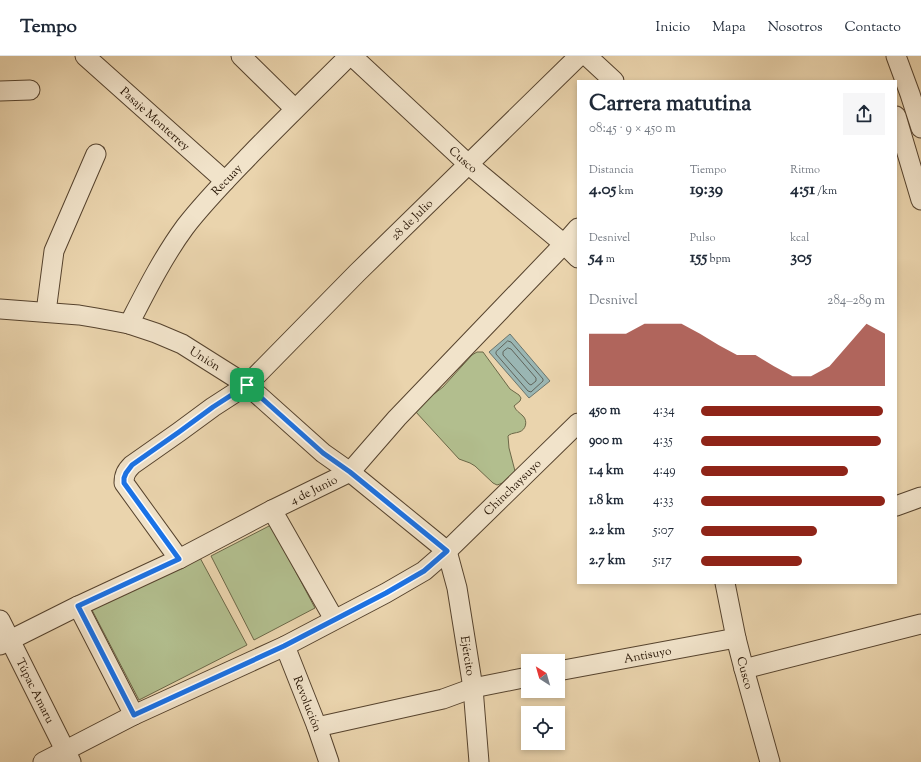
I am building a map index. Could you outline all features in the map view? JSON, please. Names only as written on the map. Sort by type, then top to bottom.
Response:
[{"type":"street","name":"Pasaje Monterrey","points":[[85,56],[225,181]]},
{"type":"street","points":[[241,56],[295,109]]},
{"type":"street","name":"Recuay","points":[[130,324],[148,286],[166,256],[196,214],[225,181],[295,109],[350,56]]},
{"type":"street","name":"Cusco","points":[[350,56],[468,164],[564,244],[577,257]]},
{"type":"street","name":"28 de Julio","points":[[179,559],[124,483],[126,473],[132,465],[213,407],[247,385],[356,273],[579,56]]},
{"type":"street","points":[[587,56],[613,80]]},
{"type":"street","points":[[896,56],[916,88],[921,128]]},
{"type":"street","points":[[897,107],[916,88]]},
{"type":"street","points":[[0,91],[30,90]]},
{"type":"street","points":[[897,119],[921,200]]},
{"type":"street","points":[[46,312],[54,250],[96,154]]},
{"type":"street","name":"4 de Junio","points":[[5,642],[179,559],[272,510],[350,472],[397,418],[577,229]]},
{"type":"street","name":"Unión","points":[[0,308],[79,315],[130,324],[182,344],[247,385],[323,453],[350,472],[447,551]]},
{"type":"street","name":"Chinchaysuyo","points":[[43,762],[68,756],[134,715],[284,646],[408,581],[424,571],[447,551],[577,424]]},
{"type":"street","points":[[897,506],[921,497]]},
{"type":"street","points":[[272,510],[334,620]]},
{"type":"street","name":"Ejército","points":[[447,551],[457,588],[472,688],[479,762]]},
{"type":"street","name":"Cusco","points":[[725,584],[736,638],[770,762]]},
{"type":"street","points":[[78,606],[134,715]]},
{"type":"street","name":"Túpac Amaru","points":[[0,620],[5,642],[68,756]]},
{"type":"street","points":[[744,669],[921,624]]},
{"type":"street","name":"Antisuyo","points":[[565,670],[736,638]]},
{"type":"street","name":"Revolución","points":[[284,646],[317,727],[329,762]]},
{"type":"street","points":[[317,727],[443,699],[472,688],[521,678]]},
{"type":"green space","points":[[477,352],[483,352],[510,389],[519,395],[521,398],[520,401],[514,406],[525,418],[525,427],[521,431],[508,436],[509,448],[515,471],[514,474],[508,480],[497,485],[475,466],[459,459],[415,411],[427,397],[443,387],[472,355]]},
{"type":"green space","points":[[271,525],[315,608],[254,640],[211,556]]},
{"type":"green space","points":[[199,556],[247,645],[139,700],[92,610]]},
{"type":"water","points":[[510,334],[550,381],[529,398],[489,352]]},
{"type":"route","points":[[247,385],[323,453],[350,472],[447,551],[424,571],[386,593],[284,646],[134,715],[78,606],[179,559],[124,483],[124,478],[128,469],[132,465],[213,407],[247,385]]}]
